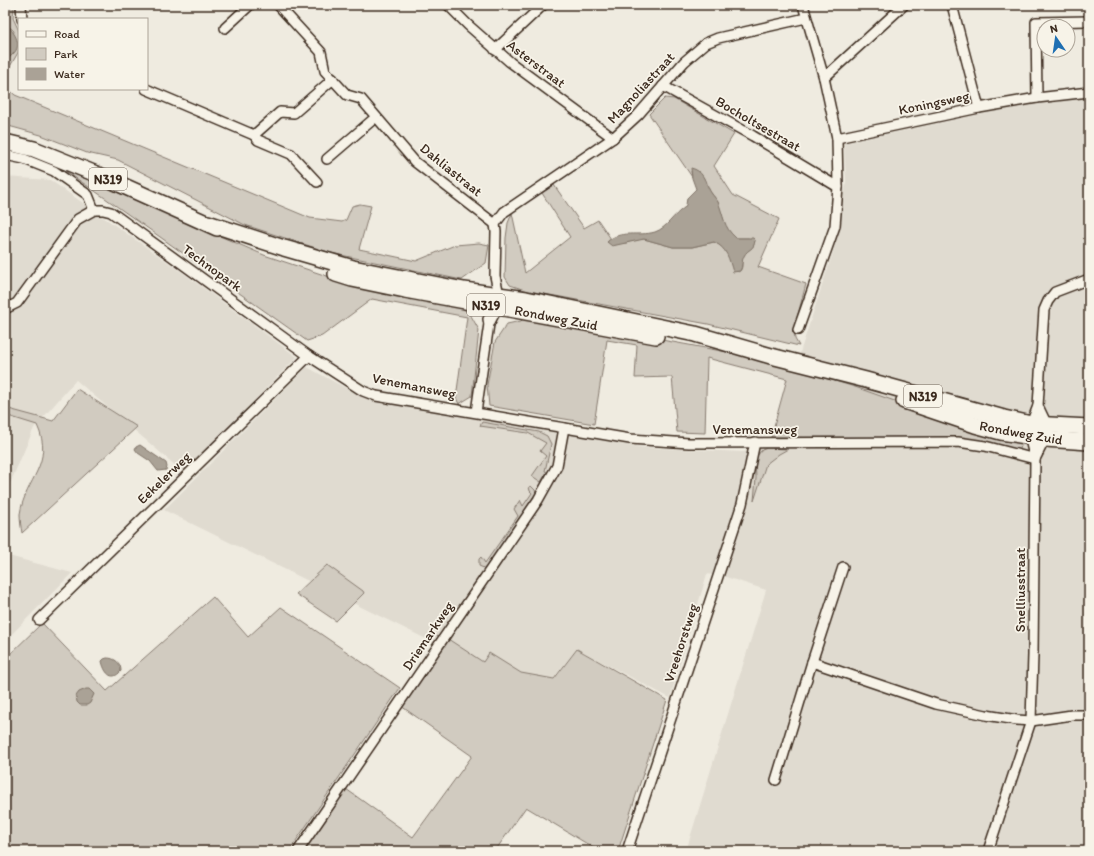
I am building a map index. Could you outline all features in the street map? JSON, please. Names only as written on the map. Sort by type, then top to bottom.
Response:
[{"type":"main road","name":"Rondweg Zuid","points":[[5,142],[34,149],[208,223],[284,248],[353,268],[493,300],[526,299],[695,334],[796,362],[862,388],[975,425],[1001,432],[1030,430],[1046,432],[1089,442]]},
{"type":"main road","name":"Rondweg Zuid","points":[[1046,432],[1089,428]]},
{"type":"street","points":[[22,5],[22,18]]},
{"type":"street","points":[[225,28],[250,5]]},
{"type":"street","name":"Dahliastraat","points":[[278,5],[321,52],[325,71],[347,95],[361,99],[415,162],[495,224]]},
{"type":"street","name":"Asterstraat","points":[[448,5],[495,50],[613,138]]},
{"type":"street","points":[[495,50],[543,5]]},
{"type":"street","points":[[798,330],[836,226],[838,187],[837,138],[824,78],[803,5]]},
{"type":"street","points":[[824,78],[904,5]]},
{"type":"street","points":[[952,5],[979,108]]},
{"type":"street","name":"Magnoliastraat","points":[[495,224],[504,212],[613,138],[638,115],[684,62],[706,43],[718,38],[806,18]]},
{"type":"street","points":[[1037,98],[1036,22],[1089,20]]},
{"type":"street","points":[[254,134],[280,112],[294,113],[333,79]]},
{"type":"street","name":"Bocholtsestraat","points":[[663,86],[753,136],[838,187]]},
{"type":"street","points":[[148,90],[254,134],[258,140],[291,154],[317,182]]},
{"type":"street","name":"Koningsweg","points":[[837,138],[979,108],[1037,98],[1089,92]]},
{"type":"street","points":[[327,159],[376,117]]},
{"type":"street","points":[[5,156],[24,159],[54,171],[88,195],[94,210],[78,219],[17,303],[5,309]]},
{"type":"street","name":"Technopark","points":[[94,210],[111,212],[310,356]]},
{"type":"street","points":[[476,412],[493,300],[495,276],[495,224]]},
{"type":"street","points":[[1030,430],[1038,406],[1044,310],[1048,300],[1055,292],[1089,279]]},
{"type":"street","name":"Venemansweg","points":[[310,356],[363,391],[376,396],[630,439],[689,443],[958,442],[985,446],[1035,459]]},
{"type":"street","name":"Eekelerweg","points":[[39,620],[310,356]]},
{"type":"street","points":[[1038,406],[1046,432]]},
{"type":"street","name":"Driemarkweg","points":[[298,851],[538,500],[557,466],[564,428]]},
{"type":"street","name":"Snelliusstraat","points":[[988,851],[1031,720],[1035,459],[1030,430]]},
{"type":"street","name":"Snelliusstraat","points":[[1035,459],[1046,432]]},
{"type":"street","name":"Vreehorstweg","points":[[627,851],[742,504],[755,442]]},
{"type":"street","points":[[776,780],[843,567]]},
{"type":"street","points":[[812,662],[936,704],[986,715],[1018,720],[1089,715]]},
{"type":"shaded area","points":[[1089,97],[1089,851],[686,851],[766,590],[726,577],[707,574],[670,698],[577,649],[540,695],[164,510],[307,367],[364,398],[640,447],[743,452],[769,447],[833,252],[846,182],[844,143],[1039,102]]},
{"type":"shaded area","points":[[5,177],[50,180],[179,270],[297,357],[183,472],[76,380],[34,428],[5,495]]},
{"type":"shaded area","points":[[5,555],[72,573],[5,641]]},
{"type":"green space","points":[[5,5],[14,5],[13,18],[18,29],[18,53],[5,75],[5,60],[8,59],[14,31],[5,23]]},
{"type":"green space","points":[[5,86],[15,95],[310,218],[342,222],[346,220],[352,206],[360,204],[371,206],[359,249],[416,261],[455,245],[479,243],[489,245],[486,263],[462,280],[331,253],[245,225],[118,160],[87,153],[41,135],[5,125]]},
{"type":"green space","points":[[665,98],[674,99],[734,134],[714,166],[733,195],[779,219],[758,267],[806,284],[794,329],[795,339],[799,346],[708,324],[528,291],[510,285],[505,277],[506,238],[508,223],[512,213],[525,273],[570,237],[542,193],[554,185],[584,228],[598,220],[611,239],[607,242],[626,243],[644,239],[673,247],[692,247],[714,242],[724,248],[738,272],[740,271],[742,268],[743,255],[753,246],[755,240],[748,238],[736,238],[730,233],[725,225],[718,202],[709,190],[706,180],[691,171],[692,177],[649,114]]},
{"type":"green space","points":[[61,168],[264,255],[348,283],[458,305],[470,314],[479,330],[472,396],[459,404],[456,398],[467,317],[372,299],[322,336],[307,341]]},
{"type":"green space","points":[[526,316],[754,357],[855,387],[988,434],[1020,442],[1021,446],[1020,449],[1017,450],[967,439],[771,437],[787,379],[707,358],[705,433],[677,432],[672,377],[635,378],[637,345],[607,340],[594,424],[489,406],[487,385],[495,342],[507,324],[521,321]]},
{"type":"green space","points":[[77,389],[137,427],[22,533],[20,514],[27,491],[41,461],[43,450],[42,439],[37,425],[5,415],[5,408],[53,421]]},
{"type":"green space","points":[[482,422],[539,432],[547,436],[551,444],[545,471],[547,472],[541,482],[532,476],[546,456],[540,451],[546,443],[528,433],[480,426]]},
{"type":"green space","points":[[767,448],[788,449],[766,464],[754,501],[756,478],[755,458],[762,450]]},
{"type":"green space","points":[[531,486],[536,493],[486,569],[479,566],[479,559],[481,557],[485,563],[518,516],[514,509],[520,500],[523,506],[532,493],[529,487]]},
{"type":"green space","points":[[327,565],[364,593],[336,621],[296,594]]},
{"type":"green space","points":[[213,597],[248,637],[281,607],[400,688],[289,851],[5,851],[5,659],[42,623],[107,691]]},
{"type":"green space","points":[[448,639],[483,662],[489,653],[521,673],[554,679],[577,649],[667,700],[618,851],[599,851],[526,807],[495,851],[303,851],[346,789],[413,837],[472,756],[401,706]]},
{"type":"water","points":[[5,23],[14,34],[18,46],[13,54],[5,60]]},
{"type":"water","points":[[691,168],[701,173],[703,176],[710,191],[718,202],[726,225],[732,234],[736,238],[753,238],[755,240],[752,248],[744,256],[740,271],[733,272],[729,258],[725,251],[714,242],[692,247],[673,247],[644,239],[612,246],[607,242],[612,238],[623,234],[655,232],[667,224],[684,208],[687,198],[696,189],[692,178]]},
{"type":"water","points":[[140,445],[166,463],[166,470],[158,471],[150,461],[138,453],[135,449]]},
{"type":"water","points":[[107,658],[113,659],[119,663],[121,668],[121,671],[114,676],[108,674],[104,668],[102,661]]},
{"type":"water","points":[[89,689],[94,694],[90,703],[87,705],[80,705],[77,702],[76,696],[79,692]]}]
